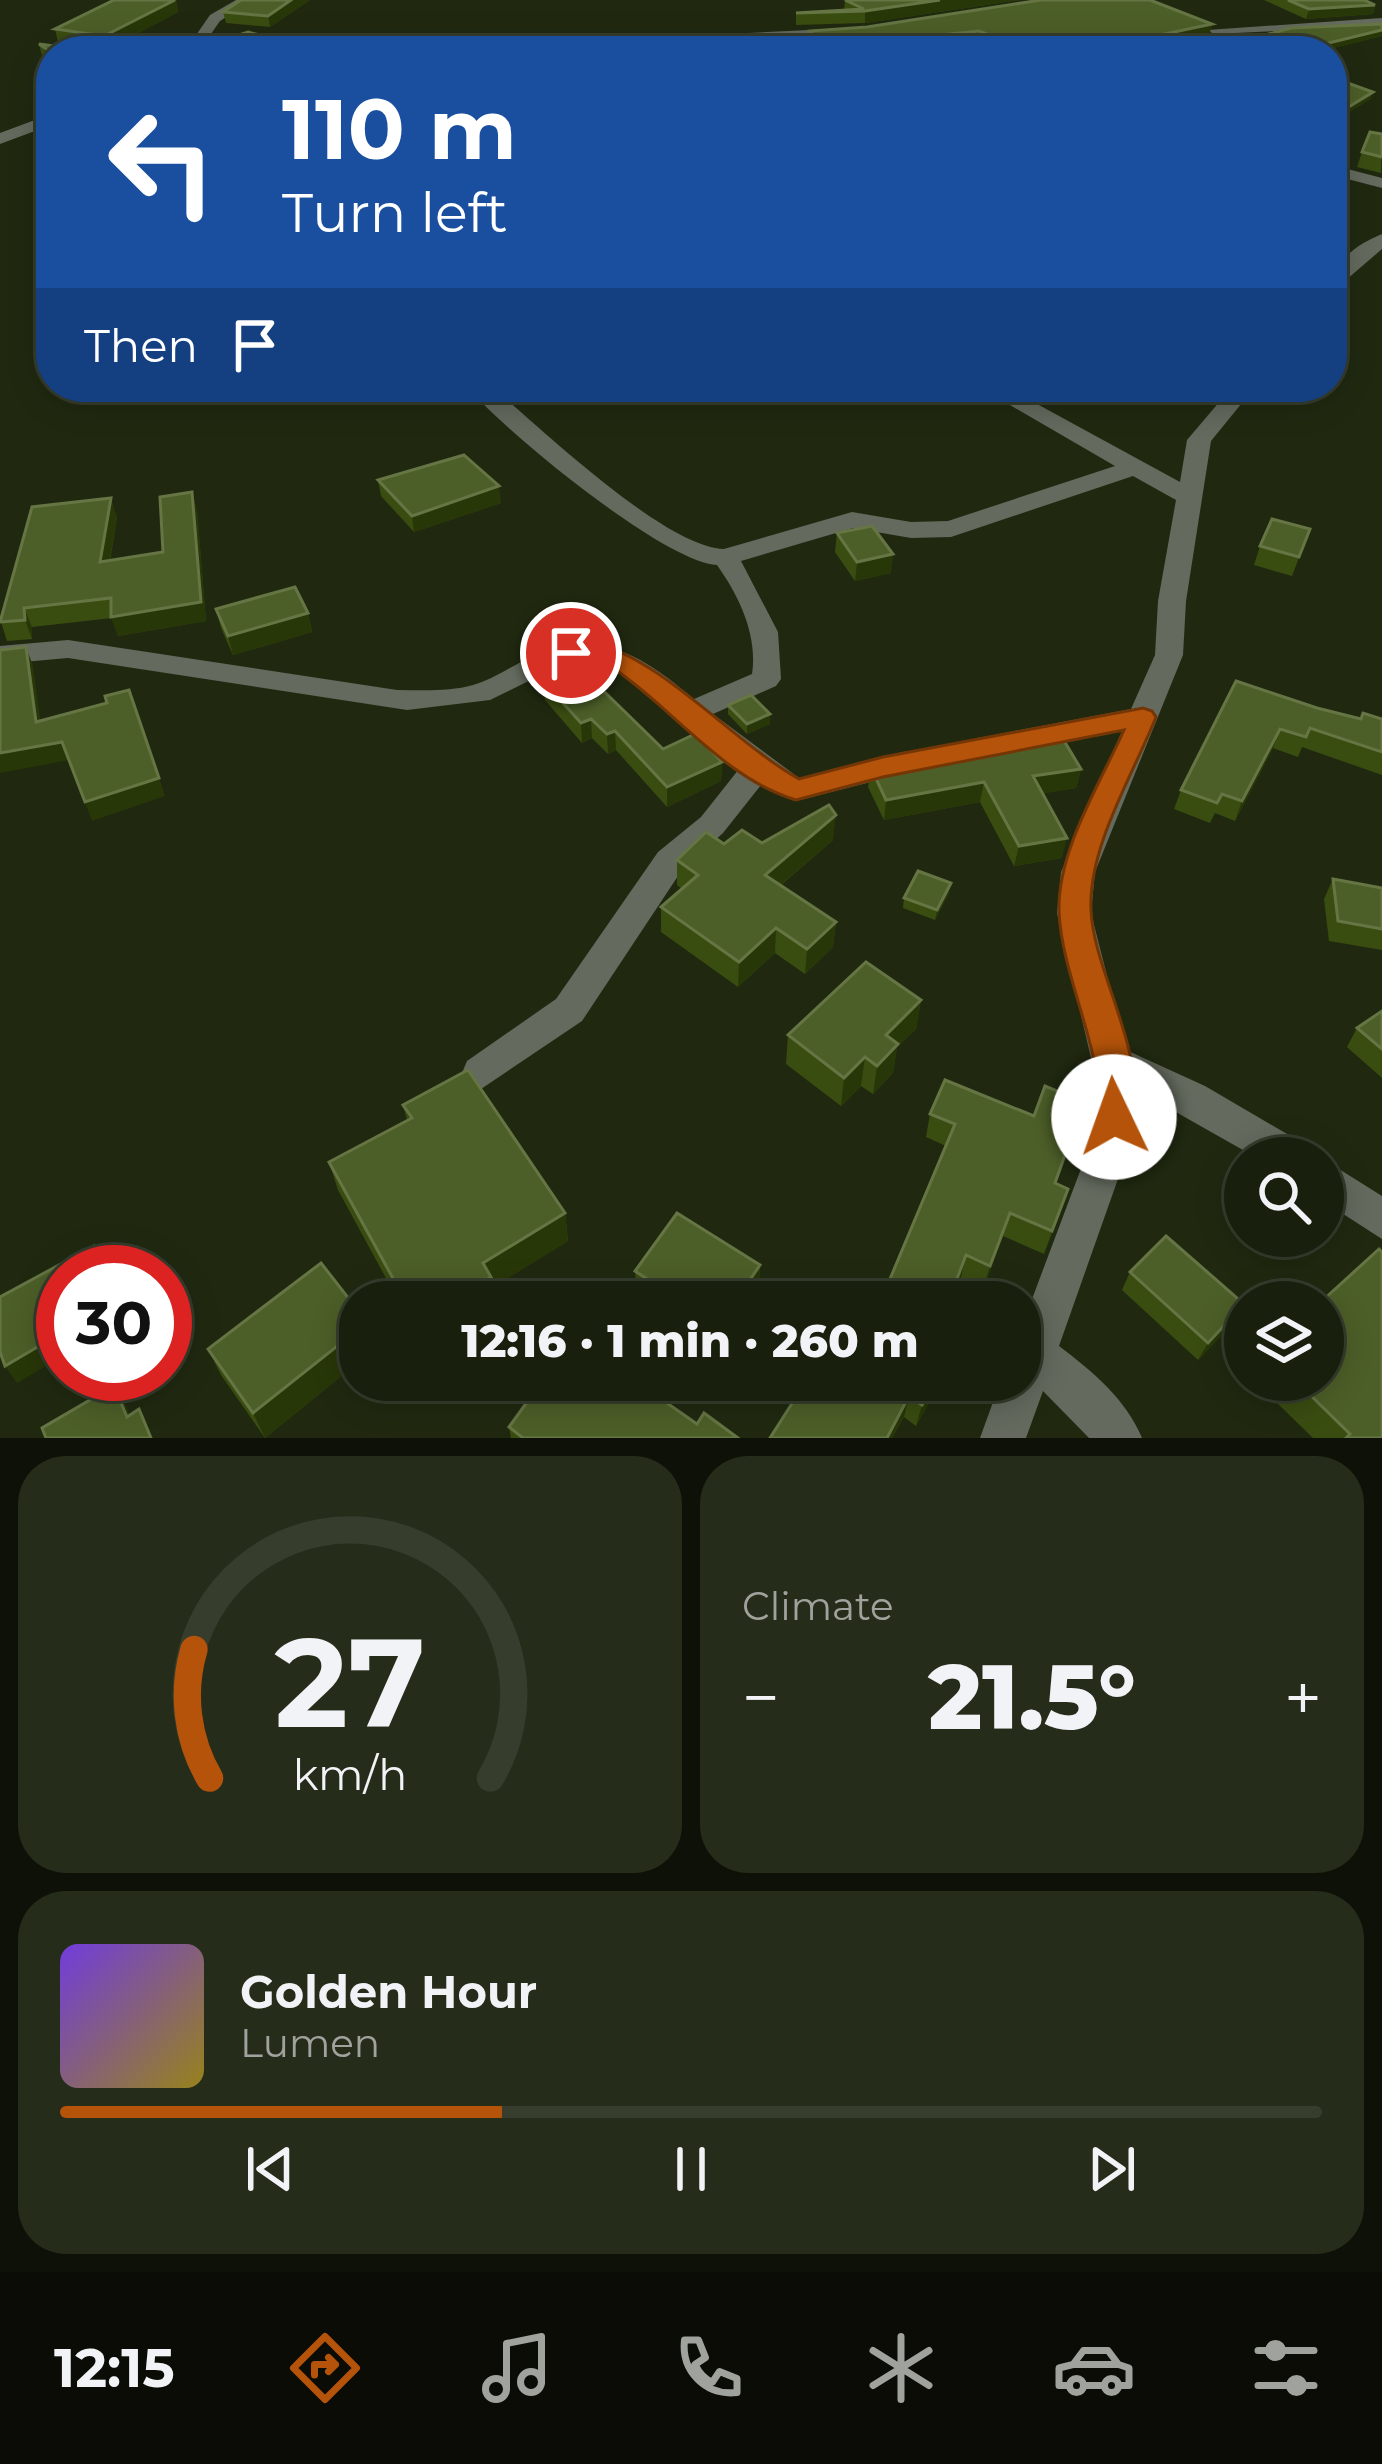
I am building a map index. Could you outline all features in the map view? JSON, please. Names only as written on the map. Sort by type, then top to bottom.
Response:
[{"type":"street","points":[[202,36],[214,18],[246,0]]},
{"type":"street","points":[[1214,30],[1382,22]]},
{"type":"street","points":[[767,36],[865,31]]},
{"type":"street","points":[[0,139],[36,125]]},
{"type":"street","points":[[1347,174],[1382,183]]},
{"type":"street","points":[[1347,267],[1382,240]]},
{"type":"street","points":[[496,402],[634,517],[678,547],[725,557],[852,520],[910,530],[951,529],[1135,467]]},
{"type":"street","points":[[1017,402],[1191,498]]},
{"type":"street","points":[[1041,1333],[1111,1142],[1118,1092],[1081,946],[1078,872],[1169,655],[1172,601],[1198,440],[1231,402]]},
{"type":"street","points":[[689,713],[766,679],[771,659],[743,579],[725,557]]},
{"type":"street","points":[[0,655],[68,649],[426,700],[480,692],[571,653],[593,650],[627,665],[757,768],[796,790],[883,767],[1143,717]]},
{"type":"street","points":[[482,1073],[569,1010],[670,861],[712,825],[757,768]]},
{"type":"street","points":[[1112,1060],[1257,1137]]},
{"type":"street","points":[[1344,1192],[1382,1220]]},
{"type":"street","points":[[1041,1361],[1078,1389],[1119,1438]]},
{"type":"street","points":[[1003,1438],[1016,1401]]},
{"type":"building","points":[[114,0],[175,0],[104,36],[55,29]]},
{"type":"building","points":[[241,0],[291,0],[268,16],[223,12]]},
{"type":"building","points":[[845,0],[940,0],[865,11],[796,13],[864,9]]},
{"type":"building","points":[[1041,0],[1150,0],[1212,24],[1155,36],[992,36],[979,31],[814,36],[810,31],[867,27]]},
{"type":"building","points":[[1288,0],[1364,0],[1375,5],[1309,9]]},
{"type":"building","points":[[1382,24],[1382,30],[1347,39],[1261,36],[1291,28]]},
{"type":"building","points":[[1347,83],[1373,92],[1347,108]]},
{"type":"building","points":[[1370,132],[1382,134],[1382,157],[1362,152]]},
{"type":"building","points":[[464,455],[499,486],[412,516],[378,480]]},
{"type":"building","points":[[192,492],[201,602],[111,617],[111,598],[24,608],[25,620],[0,622],[32,507],[111,498],[100,562],[163,552],[160,497]]},
{"type":"building","points":[[1272,519],[1310,529],[1299,557],[1260,546]]},
{"type":"building","points":[[872,526],[893,554],[857,562],[837,533]]},
{"type":"building","points":[[295,587],[308,613],[228,636],[216,609]]},
{"type":"building","points":[[26,647],[36,722],[107,703],[105,696],[129,690],[159,778],[85,802],[62,742],[0,753],[0,650]]},
{"type":"building","points":[[577,665],[663,749],[695,734],[722,762],[667,787],[615,731],[607,734],[591,719],[581,723],[543,681]]},
{"type":"building","points":[[1236,681],[1317,708],[1382,719],[1382,752],[1310,728],[1306,737],[1280,729],[1242,801],[1222,794],[1217,803],[1181,790]]},
{"type":"building","points":[[751,695],[770,714],[747,724],[728,705]]},
{"type":"building","points":[[1060,734],[1081,769],[1033,776],[1067,838],[1019,846],[984,782],[886,800],[871,768]]},
{"type":"building","points":[[829,805],[836,815],[765,875],[836,922],[807,949],[776,928],[739,962],[661,907],[698,875],[677,860],[706,832],[724,844],[742,830],[762,843]]},
{"type":"building","points":[[918,871],[951,883],[937,910],[904,898]]},
{"type":"building","points":[[1333,879],[1382,888],[1382,929],[1338,921]]},
{"type":"building","points":[[866,962],[921,1000],[886,1035],[898,1044],[877,1066],[865,1057],[844,1078],[788,1035]]},
{"type":"building","points":[[1382,1011],[1382,1049],[1357,1028]]},
{"type":"building","points":[[468,1070],[565,1213],[483,1263],[491,1277],[484,1281],[394,1281],[329,1162],[412,1118],[403,1105]]},
{"type":"building","points":[[945,1080],[1034,1116],[1045,1086],[1084,1102],[1055,1183],[1068,1189],[1052,1231],[1010,1213],[990,1266],[966,1255],[956,1281],[894,1281],[890,1279],[955,1124],[930,1114]]},
{"type":"building","points":[[677,1213],[760,1265],[749,1281],[650,1281],[635,1271]]},
{"type":"building","points":[[1166,1236],[1224,1287],[1224,1326],[1208,1343],[1130,1272]]},
{"type":"building","points":[[1379,1249],[1382,1252],[1382,1438],[1346,1438],[1350,1434],[1316,1401],[1344,1401],[1344,1281]]},
{"type":"building","points":[[321,1263],[339,1286],[339,1345],[253,1413],[208,1349]]},
{"type":"building","points":[[36,1277],[36,1348],[5,1366],[0,1352],[0,1297]]},
{"type":"building","points":[[88,1401],[120,1401],[127,1417],[139,1409],[151,1438],[46,1438],[42,1428]]},
{"type":"building","points":[[528,1401],[664,1401],[697,1424],[704,1413],[738,1438],[523,1438],[509,1427]]},
{"type":"building","points":[[794,1401],[906,1401],[887,1438],[770,1438]]},
{"type":"route","points":[[571,653],[593,650],[616,658],[757,768],[796,790],[883,767],[1143,717],[1078,872],[1075,913],[1112,1060],[1118,1092],[1114,1117]]}]
